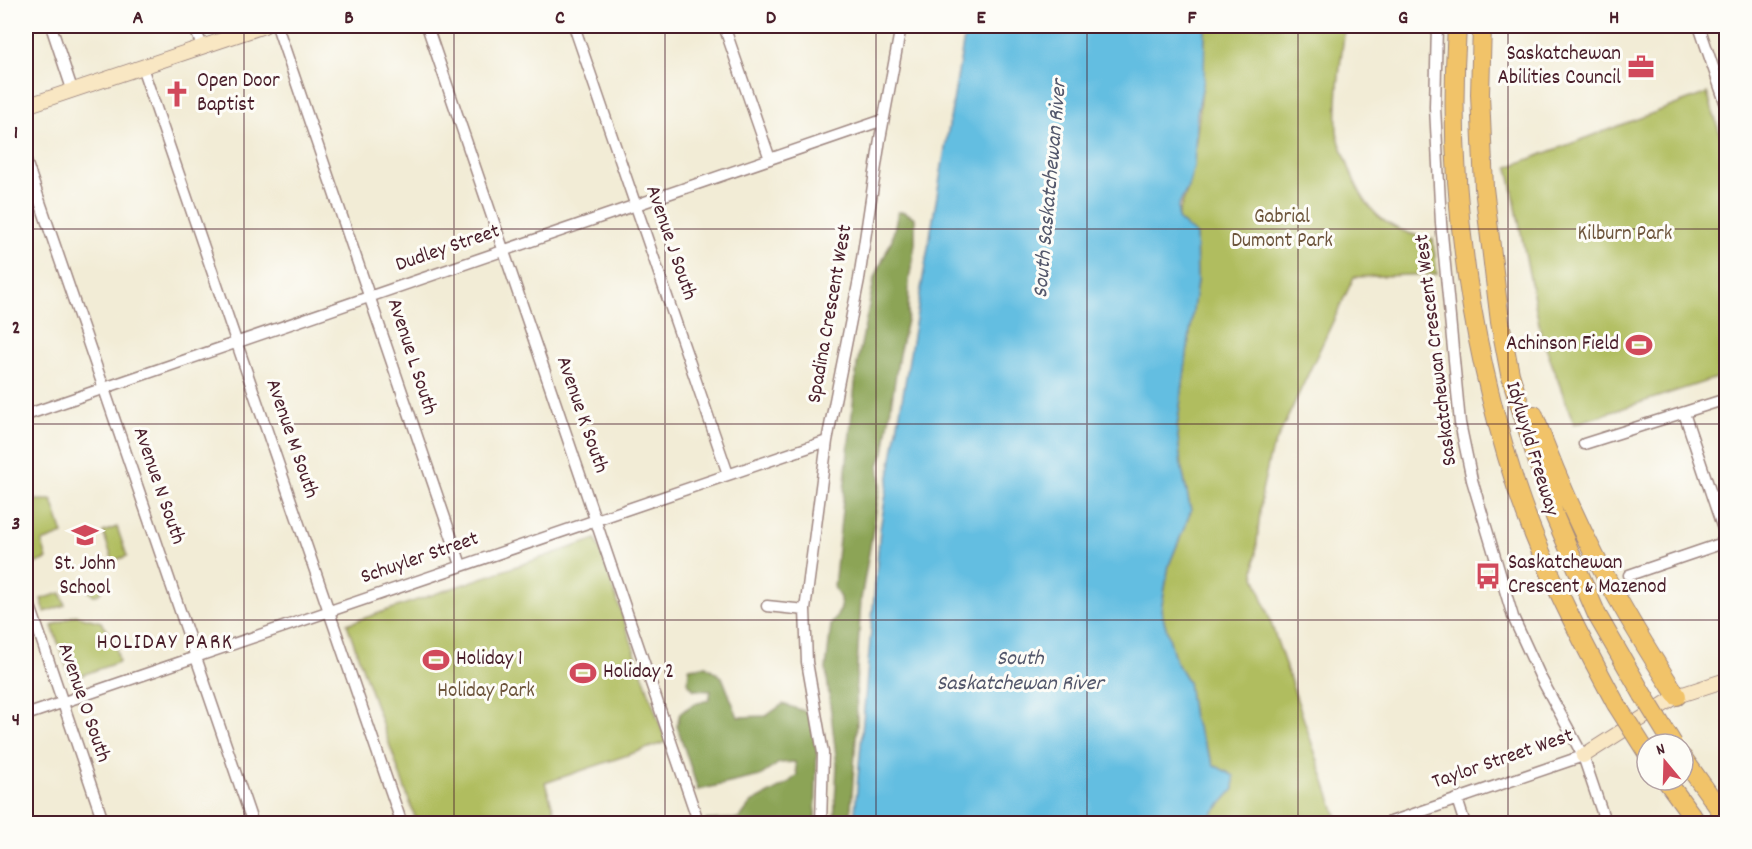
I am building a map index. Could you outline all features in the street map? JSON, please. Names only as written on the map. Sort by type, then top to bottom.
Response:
[{"type":"highway","name":"Idylwyld Freeway","points":[[1457,26],[1455,159],[1479,352],[1516,487],[1534,534],[1569,614],[1616,704],[1635,734]]},
{"type":"highway","name":"Idylwyld Freeway","points":[[1482,26],[1480,94],[1484,188],[1500,322],[1510,374],[1536,464],[1559,527],[1597,615],[1665,732]]},
{"type":"highway","points":[[1484,188],[1516,356],[1551,464],[1573,517],[1602,574],[1677,696]]},
{"type":"highway","points":[[1695,775],[1726,818]]},
{"type":"highway","points":[[1675,792],[1698,824]]},
{"type":"street","points":[[51,26],[72,89]]},
{"type":"street","points":[[194,26],[202,46]]},
{"type":"street","points":[[26,106],[264,26]]},
{"type":"street","name":"Avenue L South","points":[[277,26],[461,565]]},
{"type":"street","name":"Avenue K South","points":[[427,26],[697,818]]},
{"type":"street","name":"Avenue J South","points":[[574,26],[728,474]]},
{"type":"street","points":[[724,26],[770,159]]},
{"type":"street","name":"Spadina Crescent West","points":[[821,824],[823,753],[807,662],[805,610],[827,441],[859,279],[883,120],[901,26]]},
{"type":"street","name":"Saskatchewan Crescent West","points":[[1437,26],[1435,107],[1441,224],[1465,448],[1498,575],[1513,617],[1541,678],[1583,756],[1606,824]]},
{"type":"street","points":[[1699,26],[1726,105]]},
{"type":"street","name":"Avenue M South","points":[[142,66],[402,824]]},
{"type":"street","name":"Dudley Street","points":[[26,415],[883,120]]},
{"type":"street","name":"Avenue N South","points":[[26,161],[253,824]]},
{"type":"street","points":[[1584,444],[1726,399]]},
{"type":"street","points":[[1629,574],[1726,540],[1684,413]]},
{"type":"street","name":"Schuyler Street","points":[[26,715],[827,441]]},
{"type":"street","name":"Avenue O South","points":[[26,594],[104,824]]},
{"type":"street","points":[[767,606],[805,610]]},
{"type":"street","name":"Taylor Street West","points":[[1385,824],[1583,756],[1677,696],[1726,680]]},
{"type":"street","points":[[1457,800],[1465,824]]},
{"type":"green space","name":"Gabrial Dumont Park","points":[[1205,26],[1345,26],[1338,92],[1337,131],[1353,178],[1368,205],[1388,224],[1433,239],[1437,274],[1354,277],[1270,455],[1262,491],[1254,573],[1339,823],[1204,823],[1234,789],[1214,765],[1193,718],[1188,682],[1176,662],[1161,610],[1169,565],[1191,511],[1181,465],[1177,428],[1197,281],[1196,236],[1178,219],[1188,189],[1195,145],[1202,85]]},
{"type":"green space","name":"Kilburn Park","points":[[1707,93],[1726,152],[1726,375],[1574,424],[1541,334],[1508,167]]},
{"type":"green space","points":[[898,212],[905,212],[915,218],[915,244],[909,281],[908,316],[899,354],[884,452],[879,465],[881,483],[861,599],[856,684],[857,725],[850,823],[834,823],[837,765],[826,669],[831,625],[841,609],[840,598],[834,587],[857,365],[874,280],[892,239]]},
{"type":"green space","points":[[34,500],[52,500],[63,534],[42,542],[47,559],[29,566],[26,557],[26,508]]},
{"type":"green space","points":[[117,527],[127,556],[113,561],[103,532]]},
{"type":"green space","name":"Holiday Park","points":[[596,539],[666,742],[545,783],[558,823],[417,823],[347,624]]},
{"type":"green space","points":[[92,581],[98,581],[102,588],[98,595],[92,595],[88,591],[88,585]]},
{"type":"green space","points":[[61,593],[65,605],[45,612],[41,599]]},
{"type":"green space","points":[[75,615],[101,622],[115,642],[119,662],[71,679],[52,626]]},
{"type":"green space","points":[[706,666],[722,677],[738,717],[766,716],[783,704],[810,713],[817,752],[815,823],[706,823],[706,820],[739,819],[751,803],[787,784],[797,775],[795,762],[779,763],[760,776],[698,790],[677,726],[680,713],[694,704],[709,700],[711,691],[694,690],[688,683],[689,668]]},
{"type":"water","name":"South Saskatchewan River","points":[[966,26],[1205,26],[1204,79],[1197,113],[1194,166],[1188,187],[1178,207],[1178,219],[1196,235],[1197,281],[1177,428],[1181,465],[1191,511],[1169,565],[1161,610],[1176,662],[1188,682],[1193,718],[1214,765],[1234,776],[1234,789],[1204,823],[854,823],[880,529]]},
{"type":"place","name":"Saskatchewan Abilities Council","points":[[1641,67]]},
{"type":"place","name":"Open Door Baptist","points":[[177,94]]},
{"type":"place","name":"Achinson Field","points":[[1639,345]]},
{"type":"place","name":"St. John School","points":[[85,535]]},
{"type":"place","name":"Saskatchewan Crescent & Mazenod","points":[[1488,576]]},
{"type":"place","name":"Holiday 1","points":[[436,660]]},
{"type":"place","name":"Holiday 2","points":[[583,673]]},
{"type":"district","name":"HOLIDAY PARK","points":[[165,643]]}]
